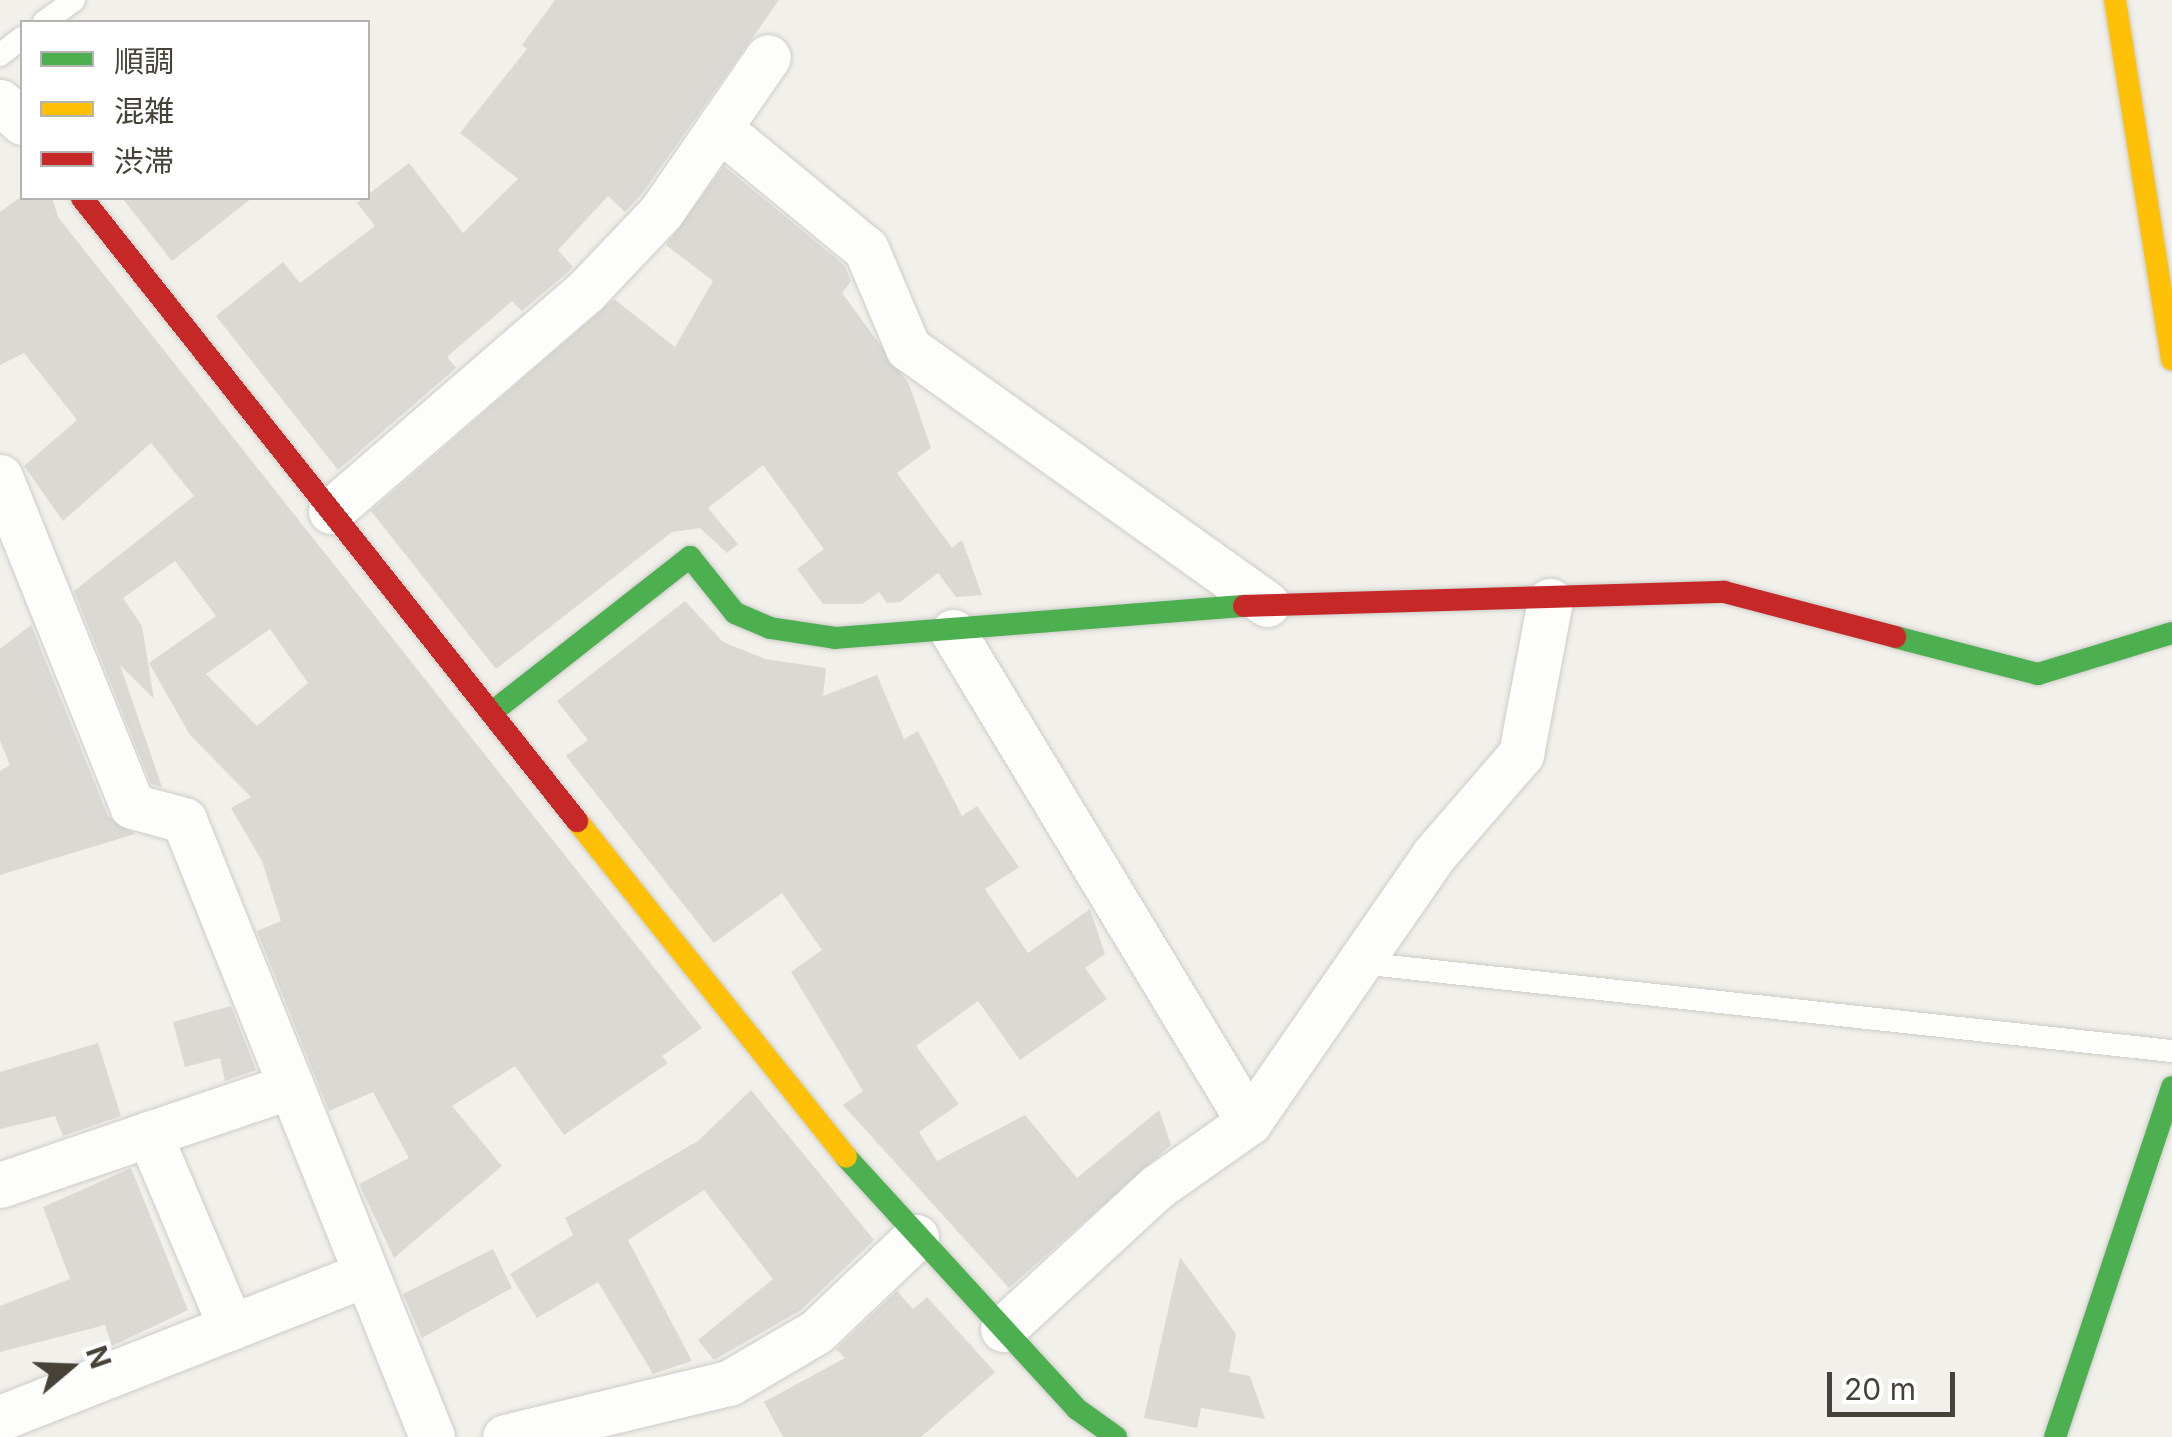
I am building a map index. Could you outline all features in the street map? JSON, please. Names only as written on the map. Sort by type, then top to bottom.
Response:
[{"type":"street","points":[[2114,0],[2172,360]]},
{"type":"street","points":[[331,512],[586,291],[661,212],[768,57]]},
{"type":"street","points":[[0,102],[20,120]]},
{"type":"street","points":[[719,128],[866,250],[908,348],[1267,604]]},
{"type":"street","points":[[84,200],[491,714],[916,1237],[1078,1409],[1116,1437]]},
{"type":"street","points":[[0,477],[132,806],[184,820],[432,1437]]},
{"type":"street","points":[[491,714],[690,557],[735,612],[770,628],[836,638],[953,632],[1267,604],[1550,600],[1724,592],[2038,674],[2172,634]]},
{"type":"street","points":[[1002,1329],[1157,1187],[1249,1122],[1434,856],[1521,754],[1550,600]]},
{"type":"street","points":[[953,632],[1249,1122]]},
{"type":"street","points":[[0,1185],[291,1086]]},
{"type":"street","points":[[2056,1437],[2172,1087]]},
{"type":"street","points":[[148,1134],[231,1328]]},
{"type":"street","points":[[505,1437],[729,1383],[816,1332],[916,1237]]},
{"type":"street","points":[[0,1418],[366,1274]]},
{"type":"lane","points":[[47,20],[74,0]]},
{"type":"lane","points":[[0,55],[20,40]]},
{"type":"lane","points":[[1360,963],[2172,1051]]},
{"type":"building","points":[[555,0],[779,0],[641,195],[625,212],[608,196],[558,250],[573,267],[522,311],[512,301],[447,357],[456,368],[338,470],[216,316],[283,262],[300,283],[375,226],[357,203],[370,200],[370,193],[409,163],[463,233],[518,179],[460,133],[527,49],[522,45]]},
{"type":"building","points":[[724,166],[844,265],[851,281],[842,293],[909,384],[931,448],[897,473],[952,548],[962,540],[982,595],[956,597],[938,573],[900,602],[887,603],[879,592],[862,604],[823,604],[797,569],[824,549],[763,465],[708,508],[738,544],[727,553],[700,528],[672,532],[496,669],[371,511],[614,299],[675,347],[713,281],[666,245]]},
{"type":"building","points":[[19,198],[53,200],[58,217],[702,1028],[662,1056],[668,1063],[564,1135],[515,1066],[452,1106],[502,1166],[394,1258],[359,1184],[409,1158],[373,1092],[329,1111],[257,931],[281,921],[262,861],[231,808],[251,797],[190,735],[149,663],[216,616],[175,561],[123,598],[142,626],[154,699],[120,665],[162,787],[151,784],[74,591],[194,496],[151,443],[63,521],[24,466],[77,420],[24,353],[0,365],[0,212]],"holes":[[[270,629],[308,683],[257,726],[206,674]]]},
{"type":"building","points":[[124,200],[249,200],[172,261]]},
{"type":"building","points":[[685,601],[723,642],[765,659],[826,668],[823,696],[877,675],[904,739],[918,731],[962,816],[977,806],[1019,867],[985,889],[1028,953],[1090,909],[1105,954],[1085,968],[1107,999],[1020,1060],[978,1001],[916,1046],[959,1104],[919,1132],[937,1161],[1025,1115],[1077,1178],[1159,1110],[1171,1145],[1009,1288],[843,1105],[863,1091],[791,972],[822,950],[782,893],[714,943],[566,756],[588,740],[557,701]]},
{"type":"building","points":[[31,625],[108,816],[135,834],[0,875],[0,771],[10,765],[0,741],[0,649]]},
{"type":"building","points":[[231,1006],[256,1070],[225,1081],[220,1058],[185,1067],[173,1022]]},
{"type":"building","points":[[98,1043],[121,1116],[63,1136],[55,1116],[0,1129],[0,1072]]},
{"type":"building","points":[[751,1090],[874,1240],[801,1310],[714,1360],[698,1340],[773,1279],[704,1190],[628,1240],[692,1361],[653,1374],[598,1282],[537,1318],[510,1274],[573,1235],[565,1218],[698,1141]]},
{"type":"building","points":[[131,1168],[188,1310],[112,1346],[105,1325],[0,1352],[0,1306],[70,1279],[43,1207]]},
{"type":"building","points":[[493,1249],[512,1288],[422,1338],[403,1294]]},
{"type":"building","points":[[1180,1257],[1236,1334],[1229,1372],[1250,1376],[1265,1419],[1201,1408],[1197,1428],[1144,1418]]},
{"type":"building","points":[[897,1291],[913,1309],[927,1297],[995,1372],[921,1437],[783,1437],[764,1402],[845,1358],[836,1349]]},
{"type":"traffic: fast","points":[[491,713],[690,557],[735,613],[770,628],[835,638],[1244,606]]},
{"type":"traffic: fast","points":[[1895,637],[2038,674],[2172,633]]},
{"type":"traffic: fast","points":[[2055,1437],[2172,1087]]},
{"type":"traffic: fast","points":[[846,1157],[1077,1409],[1116,1437]]},
{"type":"traffic: slow","points":[[2115,0],[2172,360]]},
{"type":"traffic: slow","points":[[577,821],[846,1157]]},
{"type":"traffic: jam","points":[[84,200],[577,821]]},
{"type":"traffic: jam","points":[[1244,606],[1724,592],[1895,637]]}]
